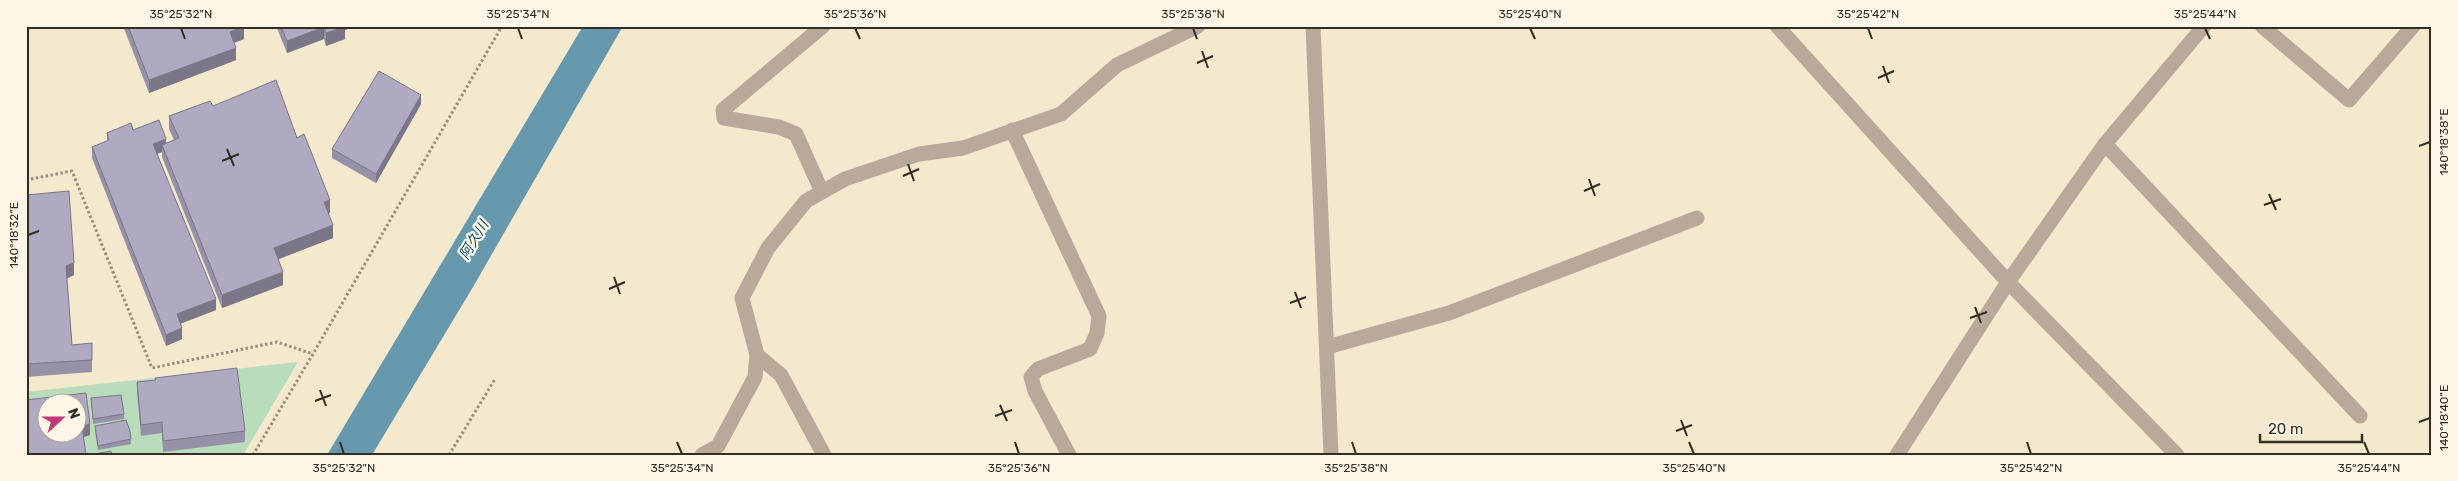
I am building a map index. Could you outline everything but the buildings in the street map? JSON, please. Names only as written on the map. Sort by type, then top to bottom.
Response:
[{"type":"street","points":[[822,192],[796,134],[779,127],[724,118],[723,110],[823,26]]},
{"type":"street","points":[[702,455],[718,446],[755,377],[757,355],[742,298],[768,248],[806,201],[845,179],[919,154],[963,148],[1061,114],[1117,65],[1198,26]]},
{"type":"street","points":[[1313,26],[1331,455]]},
{"type":"street","points":[[1777,26],[2008,282],[2177,455]]},
{"type":"street","points":[[1898,455],[2008,282],[2105,144],[2204,26]]},
{"type":"street","points":[[2262,26],[2349,100],[2413,26]]},
{"type":"street","points":[[1012,130],[1099,316],[1097,333],[1090,349],[1038,369],[1031,377],[1035,391],[1069,455]]},
{"type":"street","points":[[2105,144],[2360,416]]},
{"type":"street","points":[[1327,347],[1449,313],[1697,218]]},
{"type":"street","points":[[757,355],[781,375],[824,455]]},
{"type":"path","points":[[253,455],[502,26]]},
{"type":"path","points":[[26,180],[72,171],[152,368],[277,342],[313,354]]},
{"type":"path","points":[[449,455],[495,379]]},
{"type":"green space","points":[[298,362],[243,455],[86,455],[84,444],[88,444],[88,394],[38,394],[38,408],[26,412],[26,392]]},
{"type":"water","name":"阿久川","points":[[583,26],[623,26],[473,287],[372,455],[327,455]]}]
